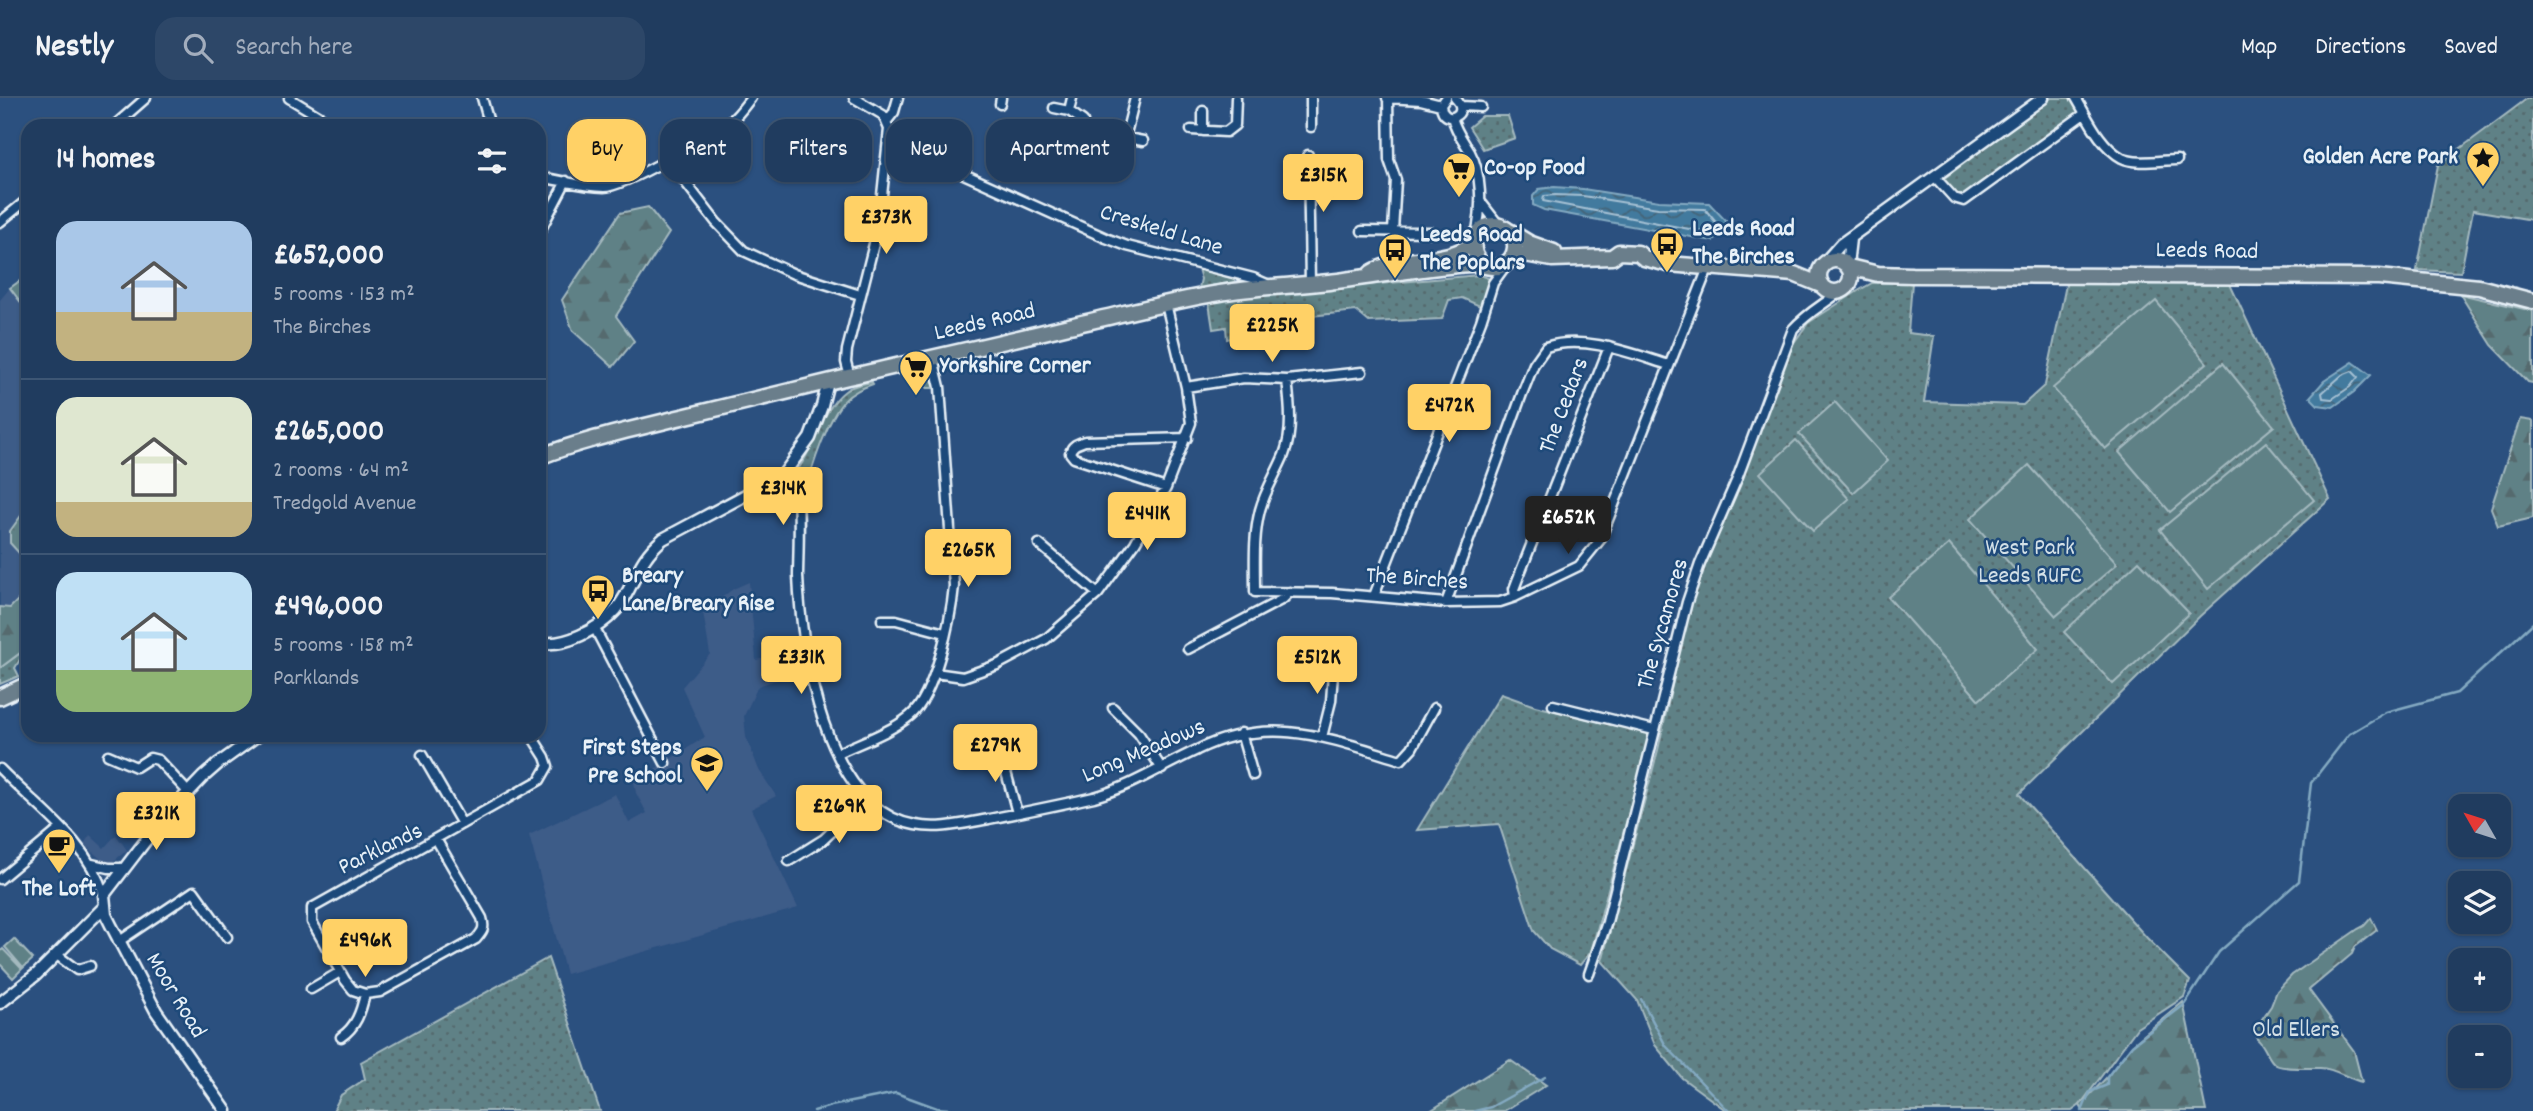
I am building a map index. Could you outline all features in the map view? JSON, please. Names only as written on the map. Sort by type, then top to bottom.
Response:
[{"type":"highway","points":[[1565,257],[1521,239],[1506,229],[1489,226],[1475,239],[1474,252],[1483,265],[1497,267],[1525,254],[1552,259],[1612,257],[1619,252],[1638,253],[1644,258],[1668,264],[1794,274],[1831,292],[1847,276],[1839,260],[1794,274]]},
{"type":"highway","points":[[1506,229],[1514,241],[1510,260]]},
{"type":"highway","name":"Leeds Road","points":[[1364,278],[1392,263],[1454,253],[1475,239]]},
{"type":"highway","points":[[1821,286],[1818,275],[1823,264]]},
{"type":"highway","name":"Leeds Road","points":[[546,455],[587,440],[1166,304],[1272,286],[1364,278],[1440,267],[1483,265]]},
{"type":"highway","name":"Leeds Road","points":[[1847,276],[2379,277],[2479,287],[2533,301]]},
{"type":"highway","points":[[0,697],[21,687]]},
{"type":"street","points":[[122,119],[146,98]]},
{"type":"street","points":[[289,98],[324,119]]},
{"type":"street","points":[[482,98],[488,119]]},
{"type":"street","points":[[733,119],[751,98]]},
{"type":"street","points":[[854,98],[878,110],[886,120]]},
{"type":"street","points":[[889,119],[898,98]]},
{"type":"street","points":[[1069,111],[1072,98]]},
{"type":"street","points":[[1130,119],[1135,98]]},
{"type":"street","points":[[1191,131],[1226,132],[1235,125],[1236,98]]},
{"type":"street","points":[[1311,98],[1311,127]]},
{"type":"street","points":[[1393,231],[1396,180],[1389,160],[1387,98],[1443,102],[1443,114],[1452,117]]},
{"type":"street","points":[[1452,117],[1460,112],[1461,106],[1455,98]]},
{"type":"street","points":[[1823,264],[1841,244],[2043,98]]},
{"type":"street","points":[[2076,98],[2105,143],[2123,159],[2176,160]]},
{"type":"street","points":[[1461,106],[1481,107]]},
{"type":"street","points":[[1054,108],[1069,111],[1080,119]]},
{"type":"street","points":[[1203,111],[1203,131]]},
{"type":"street","points":[[1934,176],[1954,198],[1964,201],[2084,114]]},
{"type":"street","points":[[1452,117],[1456,132],[1475,163],[1480,201],[1475,239]]},
{"type":"street","points":[[1134,140],[1143,141]]},
{"type":"street","points":[[1308,155],[1310,284]]},
{"type":"street","points":[[850,377],[847,350],[879,224],[886,156]]},
{"type":"street","points":[[546,178],[603,187],[615,185],[660,163]]},
{"type":"street","name":"Creskeld Lane","points":[[972,177],[1127,246],[1253,278],[1272,286]]},
{"type":"street","points":[[546,220],[566,181]]},
{"type":"street","points":[[685,182],[716,222],[744,251],[794,274],[860,295]]},
{"type":"street","points":[[1480,201],[1494,220],[1506,229]]},
{"type":"street","points":[[0,222],[21,205]]},
{"type":"street","points":[[1362,231],[1431,232]]},
{"type":"street","points":[[1847,276],[1850,239]]},
{"type":"street","points":[[1374,596],[1481,321],[1493,283],[1510,260]]},
{"type":"street","points":[[1483,265],[1493,283]]},
{"type":"street","name":"The Birches","points":[[1287,380],[1289,432],[1284,455],[1259,511],[1256,526],[1255,592],[1374,596],[1446,603],[1486,603],[1515,597],[1579,566],[1600,540],[1708,268]]},
{"type":"street","name":"The Sycamores","points":[[1589,974],[1607,922],[1687,602],[1700,564],[1737,479],[1788,339],[1800,321],[1821,305],[1847,276]]},
{"type":"street","points":[[1821,286],[1824,294],[1821,305]]},
{"type":"street","points":[[934,673],[963,677],[997,665],[1046,639],[1098,594],[1135,543],[1166,488],[1191,423],[1186,387],[1166,304]]},
{"type":"street","points":[[1446,603],[1522,394],[1540,354],[1546,347],[1609,347],[1669,365]]},
{"type":"street","name":"The Cedars","points":[[1515,597],[1517,581],[1609,347]]},
{"type":"street","points":[[838,753],[879,735],[909,717],[921,705],[934,673],[953,604],[940,387],[933,358]]},
{"type":"street","points":[[1186,387],[1244,378],[1287,380],[1362,372]]},
{"type":"street","points":[[546,644],[567,641],[594,627],[615,610],[649,551],[663,538],[783,475],[810,438],[828,382]]},
{"type":"street","points":[[1166,488],[1074,457],[1070,453],[1071,448],[1084,441],[1186,438]]},
{"type":"street","points":[[783,475],[795,489],[798,500],[799,603],[810,673],[838,753],[866,799],[824,839],[789,861]]},
{"type":"street","points":[[1039,544],[1098,594]]},
{"type":"street","points":[[1188,649],[1283,599],[1290,592]]},
{"type":"street","points":[[882,620],[896,620],[945,633]]},
{"type":"street","points":[[594,627],[665,763]]},
{"type":"street","points":[[1322,737],[1331,701],[1334,659]]},
{"type":"street","points":[[1553,705],[1654,730]]},
{"type":"street","points":[[1113,708],[1139,734],[1162,769]]},
{"type":"street","name":"Long Meadows","points":[[866,799],[890,817],[922,826],[960,824],[1114,791],[1208,745],[1241,733],[1280,730],[1322,737],[1401,760],[1412,748],[1434,708]]},
{"type":"street","points":[[1241,733],[1252,775]]},
{"type":"street","points":[[104,894],[160,822],[219,763],[248,742]]},
{"type":"street","points":[[436,839],[540,780],[548,766],[535,742]]},
{"type":"street","points":[[992,744],[1003,762],[1017,813]]},
{"type":"street","points":[[108,755],[136,767],[154,758],[189,793]]},
{"type":"street","points":[[422,755],[462,824]]},
{"type":"street","points":[[0,769],[61,828],[92,864],[104,894]]},
{"type":"street","points":[[0,879],[61,828]]},
{"type":"street","name":"Parklands","points":[[436,839],[482,918],[482,932],[476,939],[380,992],[365,994],[353,990],[340,972],[312,922],[312,908],[436,839]]},
{"type":"street","points":[[92,864],[124,868]]},
{"type":"street","points":[[118,942],[194,891],[228,937]]},
{"type":"street","name":"Moor Road","points":[[104,894],[105,906],[118,942],[156,1011],[226,1111]]},
{"type":"street","points":[[0,1003],[37,974],[105,906]]},
{"type":"street","points":[[57,955],[77,970],[90,966]]},
{"type":"street","points":[[311,989],[340,972]]},
{"type":"street","points":[[341,1037],[350,1031],[356,1021],[365,994]]},
{"type":"shaded area","points":[[10,288],[21,303],[21,514],[10,544],[21,556],[21,596],[10,609],[0,607],[0,300]]},
{"type":"shaded area","points":[[749,582],[756,660],[776,656],[777,663],[785,661],[787,664],[803,660],[804,671],[758,686],[744,716],[746,737],[759,770],[776,796],[751,809],[798,908],[566,974],[529,835],[615,794],[629,823],[647,813],[636,793],[634,782],[705,737],[682,687],[710,654],[703,612],[733,589]]},
{"type":"shaded area","points":[[90,835],[104,848],[116,835],[127,850],[109,865],[106,864],[84,844]]},
{"type":"green space","points":[[2051,98],[2072,98],[2079,109],[2078,113],[1964,197],[1954,194],[1942,180]]},
{"type":"green space","name":"Golden Acre Park","points":[[2528,98],[2533,98],[2533,220],[2473,210],[2461,272],[2417,270],[2438,165]]},
{"type":"green space","points":[[1482,116],[1508,116],[1515,138],[1483,149],[1469,127]]},
{"type":"green space","points":[[648,207],[669,233],[616,316],[634,341],[613,367],[573,331],[562,300],[620,213]]},
{"type":"green space","points":[[1198,269],[1235,279],[1235,282],[1199,288],[1201,279]]},
{"type":"green space","points":[[1479,275],[1488,278],[1490,283],[1482,307],[1462,298],[1449,300],[1442,319],[1369,322],[1356,311],[1311,316],[1310,321],[1227,339],[1226,327],[1213,329],[1209,303],[1254,295]]},
{"type":"green space","points":[[21,280],[21,303],[10,288]]},
{"type":"green space","name":"West Park Leeds RUFC","points":[[2067,280],[2229,282],[2330,499],[2200,616],[2019,794],[2147,938],[2190,981],[2184,997],[2137,1028],[2080,1105],[2072,1111],[1727,1111],[1682,1078],[1655,1045],[1637,1000],[1602,961],[1658,750],[1688,612],[1743,477],[1788,351],[1808,323],[1872,283],[1912,282],[1908,333],[1934,336],[1924,402],[2023,405],[2045,385]]},
{"type":"green space","points":[[2460,294],[2533,311],[2533,383],[2528,382],[2492,345]]},
{"type":"green space","points":[[2156,301],[2207,363],[2105,449],[2053,388]]},
{"type":"green space","points":[[2223,363],[2274,426],[2170,512],[2119,452]]},
{"type":"green space","points":[[932,367],[936,388],[927,388],[918,382],[914,372]]},
{"type":"green space","points":[[872,382],[873,384],[850,395],[832,419],[806,492],[792,477],[806,456],[829,409],[848,389]]},
{"type":"green space","points":[[1835,402],[1888,461],[1853,493],[1799,434]]},
{"type":"green space","points":[[2520,419],[2533,421],[2533,518],[2498,526],[2491,508]]},
{"type":"green space","points":[[1796,440],[1849,499],[1813,531],[1760,473]]},
{"type":"green space","points":[[2266,442],[2314,500],[2208,589],[2160,530]]},
{"type":"green space","name":"West Park Leeds RUFC","points":[[2029,465],[2117,564],[2056,616],[1970,519]]},
{"type":"green space","points":[[21,516],[21,555],[10,543],[10,531]]},
{"type":"green space","points":[[1949,544],[2038,649],[1979,700],[1888,597]]},
{"type":"green space","points":[[2139,561],[2189,613],[2113,684],[2064,632]]},
{"type":"green space","points":[[21,596],[21,652],[0,668],[0,607],[10,608]]},
{"type":"green space","points":[[21,653],[15,668],[19,676],[0,684],[0,668]]},
{"type":"green space","points":[[1501,694],[1535,706],[1650,734],[1591,952],[1580,965],[1550,949],[1534,931],[1499,824],[1417,830]]},
{"type":"green space","name":"Old Ellers","points":[[2371,918],[2377,930],[2309,990],[2354,1051],[2362,1082],[2326,1068],[2290,1068],[2276,1065],[2257,1039],[2255,1029],[2271,1006],[2277,991],[2292,975],[2364,926]]},
{"type":"green space","points":[[14,939],[33,959],[23,968],[5,947]]},
{"type":"green space","points":[[3,949],[22,969],[13,978],[0,964],[0,952]]},
{"type":"green space","points":[[548,958],[600,1111],[333,1111],[341,1095],[365,1079],[361,1062]]},
{"type":"green space","points":[[2183,1002],[2206,1111],[2083,1111],[2080,1105],[2132,1045]]},
{"type":"green space","points":[[1510,1060],[1546,1085],[1504,1111],[1430,1111]]},
{"type":"water","points":[[1554,187],[1659,201],[1709,203],[1726,221],[1724,231],[1713,241],[1544,210],[1533,205],[1533,196],[1539,189]]},
{"type":"water","points":[[2353,362],[2371,375],[2354,392],[2333,407],[2318,405],[2310,397],[2324,381]]},
{"type":"waterway","points":[[2082,1111],[2090,1092],[2107,1085],[2107,1077],[2132,1045],[2184,1005],[2219,952],[2299,881],[2311,783],[2349,734],[2386,712],[2457,693],[2533,623]]},
{"type":"waterway","points":[[1641,999],[1666,1046],[1729,1111]]},
{"type":"waterway","points":[[1475,1111],[1491,1107],[1545,1077]]},
{"type":"waterway","points":[[814,1111],[896,1093],[937,1108],[973,1111]]},
{"type":"place","name":"Golden Acre Park","points":[[2483,188]]},
{"type":"place","name":"Co-op Food","points":[[1459,199]]},
{"type":"place","name":"Leeds Road The Birches","points":[[1667,274]]},
{"type":"place","name":"Leeds Road The Poplars","points":[[1395,280]]},
{"type":"place","name":"Yorkshire Corner","points":[[916,397]]},
{"type":"place","name":"Breary Lane/Breary Rise","points":[[598,621]]},
{"type":"place","name":"First Steps Pre School","points":[[707,793]]},
{"type":"place","name":"The Loft","points":[[59,875]]}]
